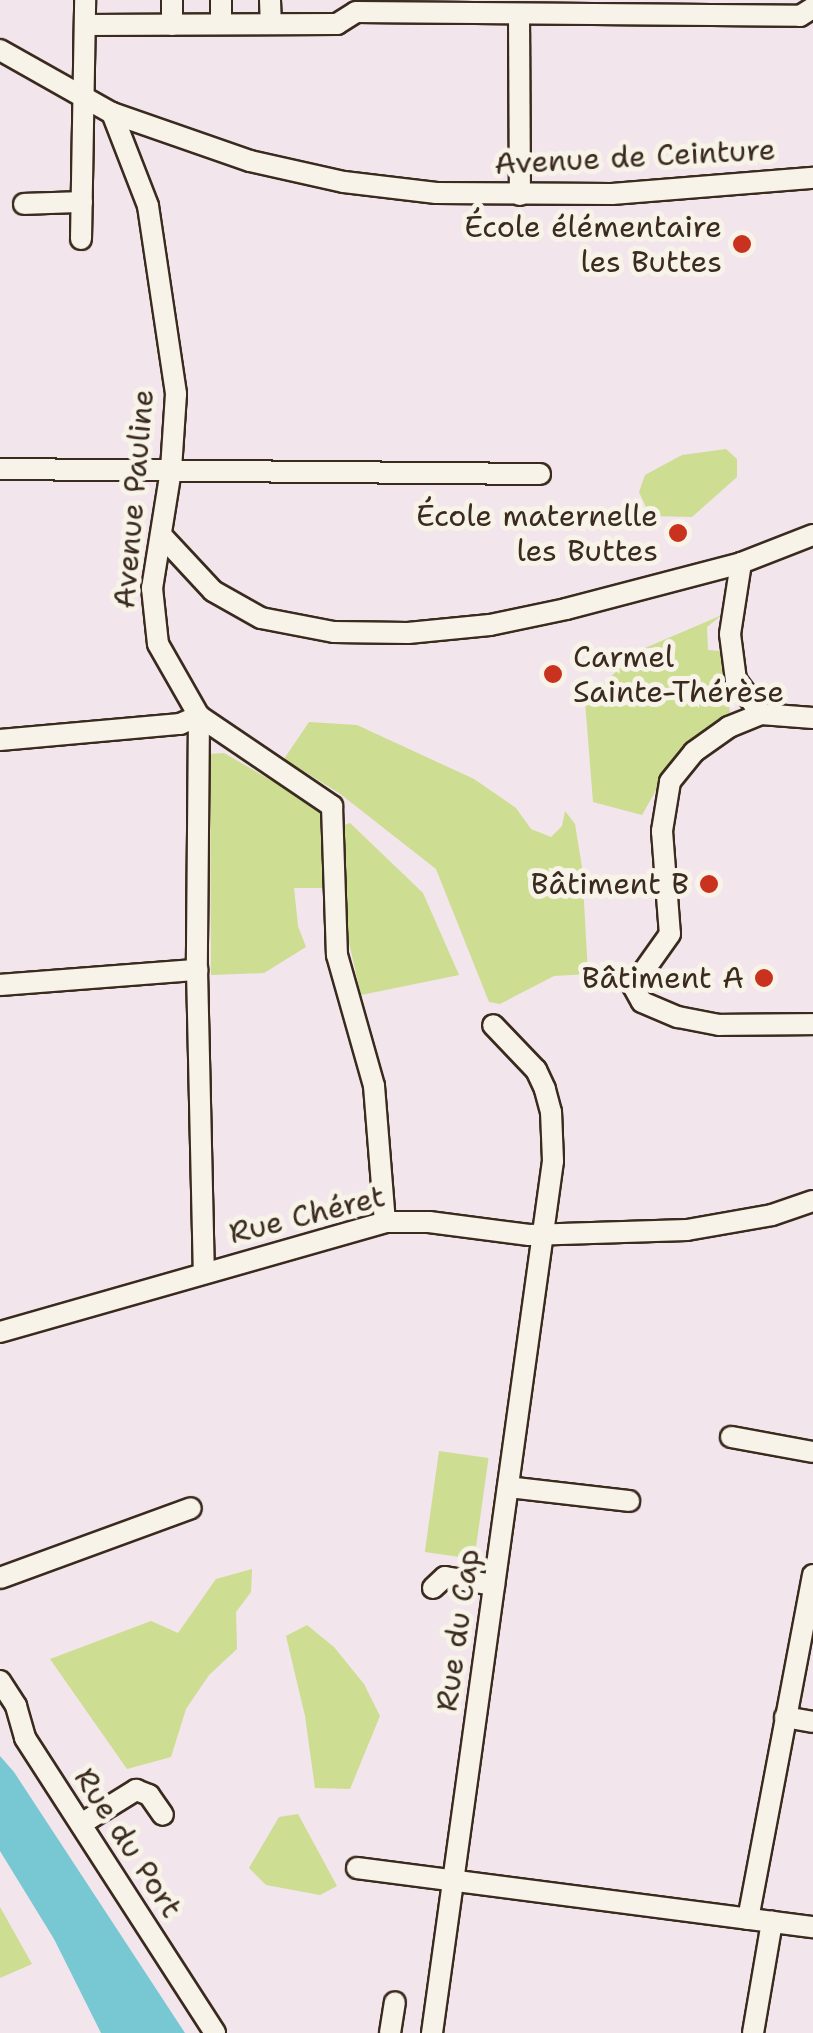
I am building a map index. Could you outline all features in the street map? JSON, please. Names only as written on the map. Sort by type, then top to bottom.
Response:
[{"type":"street","points":[[81,239],[85,0]]},
{"type":"street","points":[[172,0],[172,24]]},
{"type":"street","points":[[220,24],[221,0]]},
{"type":"street","points":[[270,0],[271,24]]},
{"type":"street","points":[[86,25],[337,24],[361,6],[519,14],[800,16],[812,4]]},
{"type":"street","points":[[519,14],[520,195]]},
{"type":"street","points":[[0,50],[112,113]]},
{"type":"street","name":"Avenue de Ceinture","points":[[112,113],[175,139],[344,182],[436,193],[612,194],[813,178]]},
{"type":"street","name":"Avenue Pauline","points":[[112,113],[148,206],[176,394],[171,470],[152,588],[153,622],[174,680],[199,716]]},
{"type":"street","points":[[24,204],[82,202]]},
{"type":"street","points":[[0,469],[540,474]]},
{"type":"street","points":[[161,535],[213,592],[261,618],[334,632],[408,633],[566,610],[741,562],[813,535]]},
{"type":"street","points":[[741,562],[730,634],[736,680],[762,714]]},
{"type":"street","points":[[813,718],[762,714],[729,727],[694,752],[670,782],[662,831],[670,934],[632,986],[642,1002],[678,1018],[719,1025],[813,1024]]},
{"type":"street","points":[[0,740],[180,724],[199,716]]},
{"type":"street","points":[[199,716],[197,970],[204,1273]]},
{"type":"street","points":[[199,716],[332,806],[338,968],[365,1040],[374,1086],[385,1222]]},
{"type":"street","points":[[0,985],[197,970]]},
{"type":"street","name":"Rue du Cap","points":[[432,2033],[508,1487],[519,1365],[545,1235],[553,1161],[551,1112],[536,1070],[493,1025]]},
{"type":"street","name":"Rue Chéret","points":[[0,1332],[385,1222],[545,1235],[687,1230],[772,1215],[813,1201]]},
{"type":"street","points":[[731,1437],[813,1452]]},
{"type":"street","points":[[508,1487],[629,1501]]},
{"type":"street","points":[[0,1578],[192,1508]]},
{"type":"street","points":[[748,1919],[813,1576]]},
{"type":"street","points":[[433,1588],[445,1577],[494,1585]]},
{"type":"street","name":"Rue du Port","points":[[0,1681],[16,1706],[25,1738],[215,2033]]},
{"type":"street","points":[[786,1717],[813,1722]]},
{"type":"street","points":[[82,1824],[136,1790],[149,1795],[162,1815]]},
{"type":"street","points":[[356,1868],[813,1928]]},
{"type":"street","points":[[754,2029],[772,1922]]},
{"type":"street","points":[[390,2033],[395,2002]]},
{"type":"green space","points":[[726,449],[737,459],[737,477],[692,517],[650,516],[639,492],[645,475],[682,455]]},
{"type":"green space","points":[[722,615],[707,627],[708,650],[720,651],[730,712],[672,762],[642,815],[593,802],[585,701],[638,651]]},
{"type":"green space","points":[[309,722],[357,725],[474,779],[516,808],[531,829],[551,837],[562,826],[565,811],[575,824],[582,867],[588,974],[554,976],[500,1004],[489,1002],[436,869],[339,793],[284,759]]},
{"type":"green space","points":[[224,753],[317,807],[320,813],[323,888],[294,888],[298,926],[306,947],[264,973],[211,975],[210,754]]},
{"type":"green space","points":[[350,823],[423,893],[459,975],[361,995],[348,938],[342,826]]},
{"type":"green space","points":[[439,1451],[489,1458],[474,1559],[425,1552]]},
{"type":"green space","points":[[252,1569],[251,1592],[236,1612],[237,1649],[209,1675],[186,1709],[171,1757],[127,1769],[50,1659],[151,1621],[178,1633],[216,1579]]},
{"type":"green space","points":[[307,1625],[334,1647],[364,1684],[380,1716],[350,1789],[315,1788],[305,1716],[286,1636]]},
{"type":"green space","points":[[298,1814],[337,1886],[320,1895],[266,1885],[249,1868],[279,1817]]},
{"type":"green space","points":[[0,1907],[32,1964],[0,1978]]},
{"type":"water","points":[[0,1756],[185,2033],[101,2033],[54,1939],[0,1851]]},
{"type":"place","name":"École élémentaire les Buttes","points":[[742,244]]},
{"type":"place","name":"École maternelle les Buttes","points":[[678,533]]},
{"type":"place","name":"Carmel Sainte-Thérèse","points":[[553,674]]},
{"type":"place","name":"Bâtiment B","points":[[709,884]]},
{"type":"place","name":"Bâtiment A","points":[[764,978]]}]
